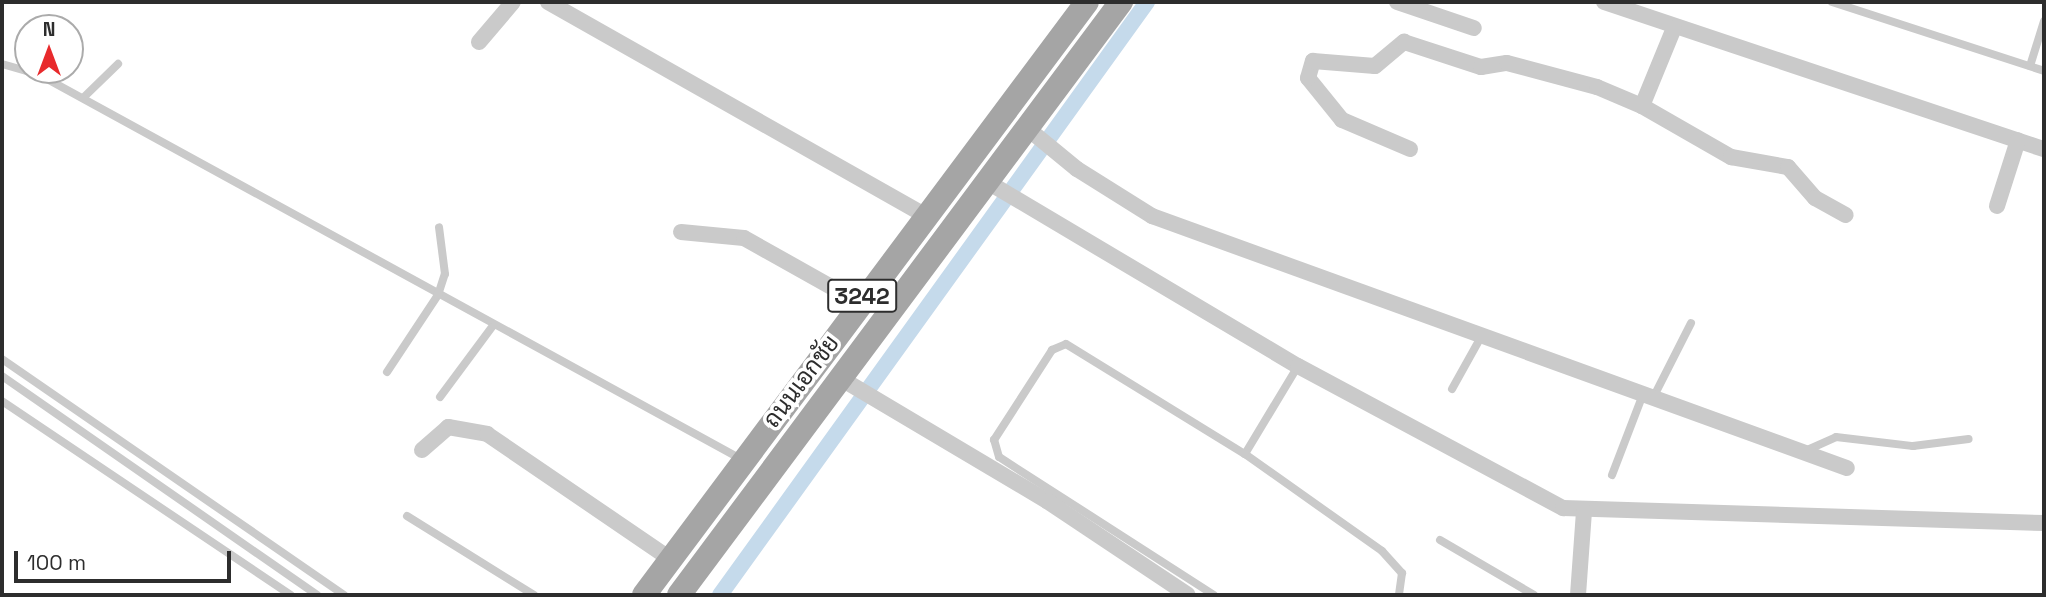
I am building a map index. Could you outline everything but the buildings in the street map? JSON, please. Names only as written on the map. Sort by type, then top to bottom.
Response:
[{"type":"main road","name":"ถนนเอกชัย","points":[[644,595],[858,302],[1087,2]]},
{"type":"main road","name":"ถนนเอกชัย","points":[[679,595],[846,383],[994,186],[1043,141],[1121,2]]},
{"type":"street","points":[[479,42],[513,2]]},
{"type":"street","points":[[548,2],[926,216]]},
{"type":"street","points":[[1397,2],[1474,28]]},
{"type":"street","points":[[1604,2],[2044,149]]},
{"type":"street","points":[[1642,106],[1674,27]]},
{"type":"street","points":[[1410,149],[1342,120],[1308,78],[1313,61],[1374,66],[1404,42],[1481,67],[1507,63],[1597,87],[1642,106],[1731,158],[1788,167],[1815,198],[1846,215]]},
{"type":"street","points":[[1997,206],[2018,140]]},
{"type":"street","points":[[1043,141],[1152,216],[1647,399],[1805,451],[1847,468]]},
{"type":"street","points":[[994,186],[1298,366],[1549,502],[1584,511],[2044,523]]},
{"type":"street","points":[[681,232],[744,238],[858,302]]},
{"type":"street","points":[[846,383],[1047,501],[1188,595]]},
{"type":"street","points":[[422,450],[448,427],[487,434],[670,559]]},
{"type":"street","points":[[1578,595],[1584,511]]},
{"type":"lane","points":[[1832,2],[2044,71]]},
{"type":"lane","points":[[2030,66],[2044,21]]},
{"type":"lane","points":[[2,64],[38,74],[83,98],[492,327],[742,459]]},
{"type":"lane","points":[[83,98],[118,64]]},
{"type":"lane","points":[[387,372],[438,295],[445,274],[439,227]]},
{"type":"lane","points":[[1612,475],[1647,399],[1691,323]]},
{"type":"lane","points":[[440,397],[492,327]]},
{"type":"lane","points":[[1452,389],[1481,337]]},
{"type":"lane","points":[[1213,595],[999,457],[994,440],[1052,350],[1066,344],[1245,454],[1382,551],[1402,573],[1399,595]]},
{"type":"lane","points":[[2,359],[344,595]]},
{"type":"lane","points":[[1245,454],[1298,366]]},
{"type":"lane","points":[[2,376],[317,595]]},
{"type":"lane","points":[[2,401],[291,595]]},
{"type":"lane","points":[[1805,451],[1836,437],[1913,446],[1969,439]]},
{"type":"lane","points":[[407,516],[534,595]]},
{"type":"lane","points":[[1440,540],[1534,595]]},
{"type":"waterway","points":[[720,595],[1147,2]]}]
